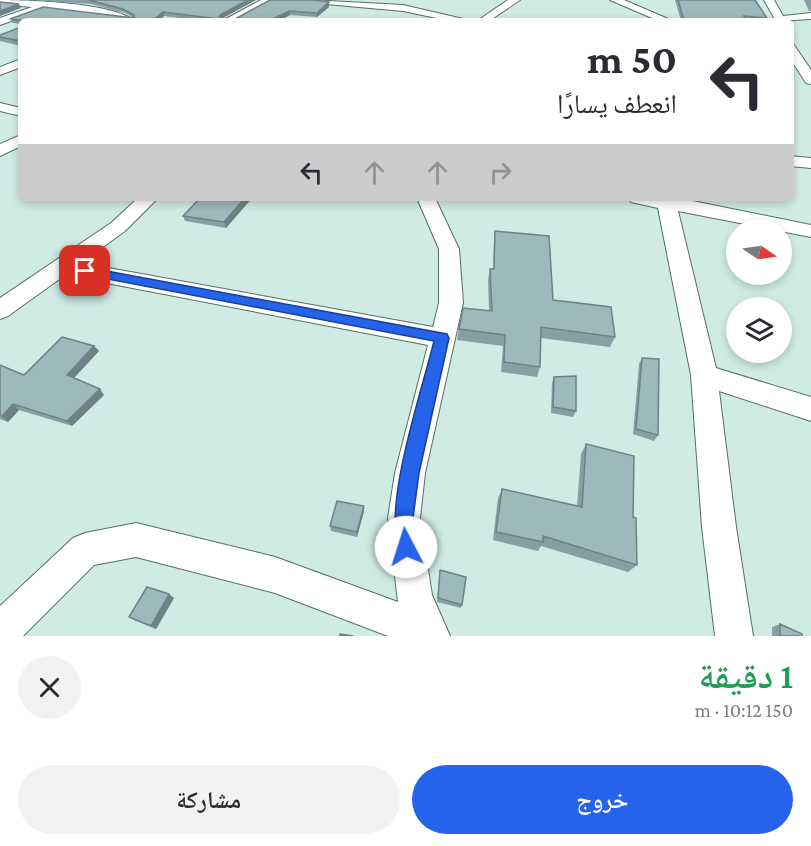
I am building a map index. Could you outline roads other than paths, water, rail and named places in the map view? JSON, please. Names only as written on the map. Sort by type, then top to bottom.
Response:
[{"type":"street","points":[[0,22],[62,0]]},
{"type":"street","points":[[233,18],[269,0]]},
{"type":"street","points":[[315,0],[360,2],[412,9],[453,18]]},
{"type":"street","points":[[487,18],[515,0]]},
{"type":"street","points":[[615,0],[668,17]]},
{"type":"street","points":[[769,0],[780,18]]},
{"type":"street","points":[[0,1],[99,11],[128,18]]},
{"type":"street","points":[[349,12],[360,2]]},
{"type":"street","points":[[794,18],[811,16]]},
{"type":"street","points":[[794,55],[811,61]]},
{"type":"street","points":[[794,57],[811,80]]},
{"type":"street","points":[[0,71],[18,64]]},
{"type":"street","points":[[0,107],[18,111]]},
{"type":"street","points":[[0,151],[18,142]]},
{"type":"street","points":[[794,161],[811,163]]},
{"type":"street","points":[[0,310],[118,227],[146,201]]},
{"type":"street","points":[[427,201],[449,249],[450,303],[410,473],[404,518],[414,597],[430,634]]},
{"type":"street","points":[[734,636],[719,527],[704,375],[668,201],[811,231]]},
{"type":"street","points":[[63,267],[442,338]]},
{"type":"street","points":[[704,375],[811,409]]},
{"type":"street","points":[[0,632],[85,550],[136,540],[275,575],[430,634]]}]
